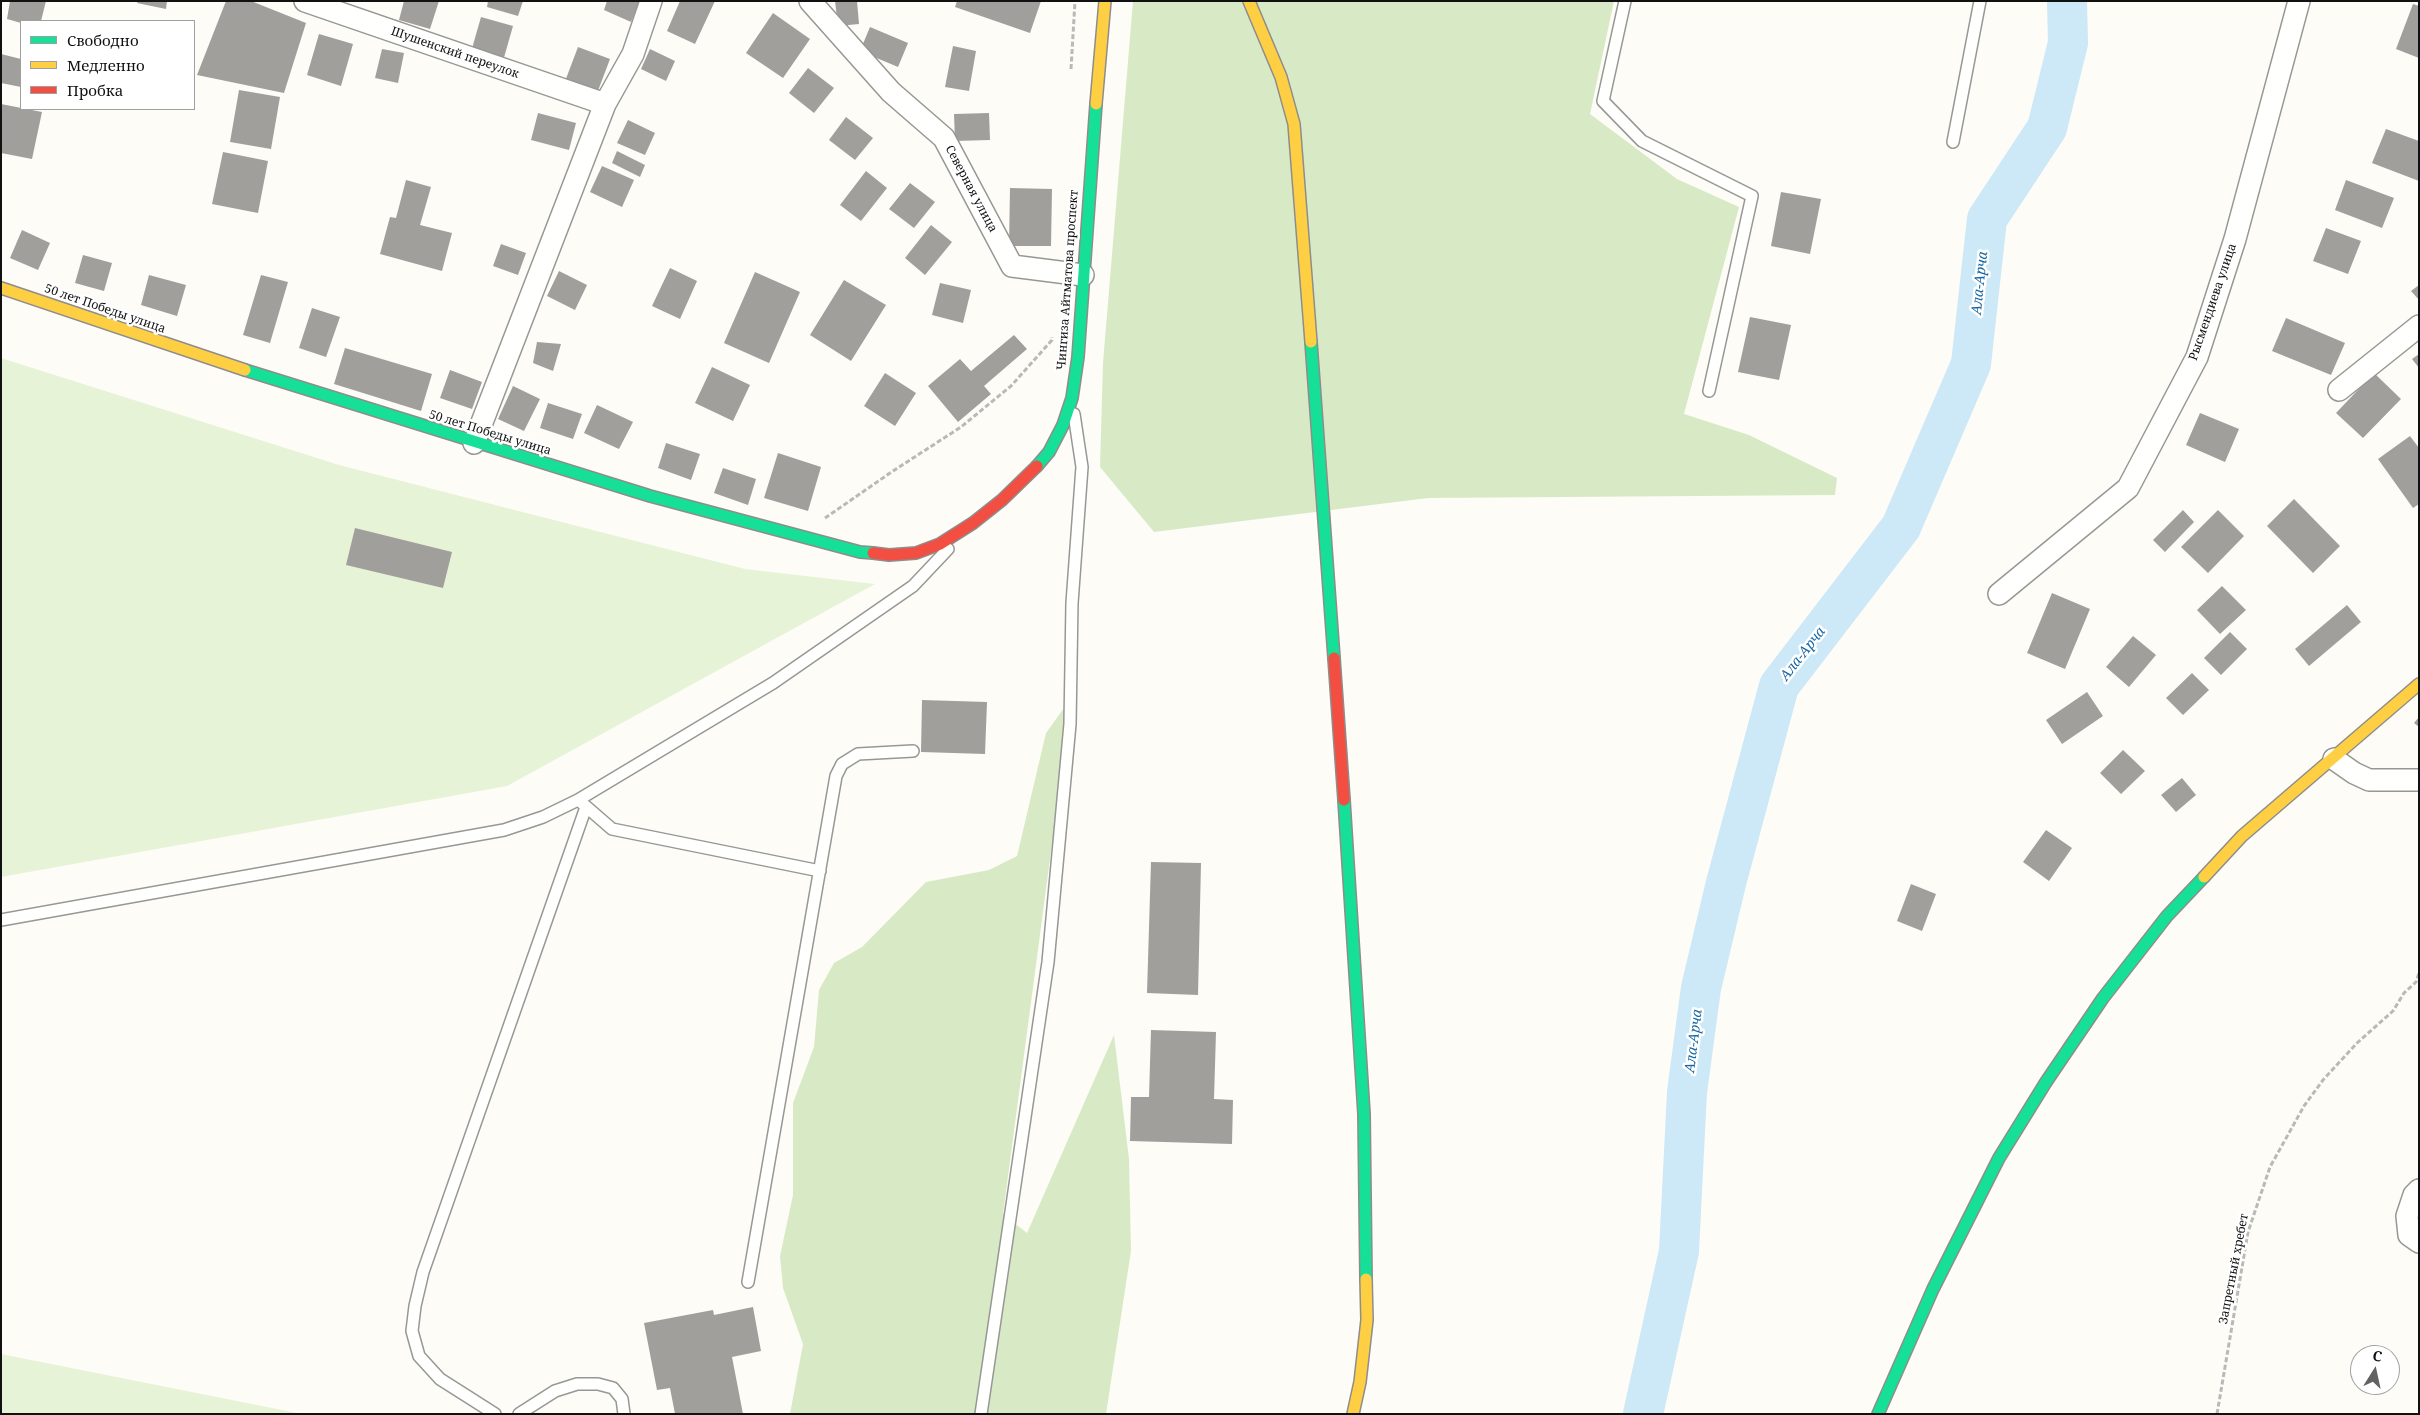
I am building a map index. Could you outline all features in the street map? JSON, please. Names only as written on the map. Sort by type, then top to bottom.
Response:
[{"type":"street","name":"Шушенский переулок","points":[[305,1],[606,104]]},
{"type":"street","points":[[474,443],[606,104],[633,54],[651,1]]},
{"type":"street","name":"Северная улица","points":[[810,1],[891,92],[944,138],[1012,266],[1083,274]]},
{"type":"street","name":"Чингиза Айтматова проспект","points":[[973,523],[1033,472],[1049,452],[1063,425],[1072,398],[1078,357],[1105,1]]},
{"type":"street","points":[[1249,1],[1281,77],[1294,124],[1332,624],[1364,1114],[1367,1320],[1360,1382],[1354,1414]]},
{"type":"street","name":"Рысмендиева улица","points":[[1999,594],[2128,488],[2196,357],[2234,239],[2299,1]]},
{"type":"street","name":"50 лет Победы улица","points":[[1,288],[224,364],[474,443],[650,496],[813,541],[860,552],[889,555],[916,554],[940,544],[973,523]]},
{"type":"street","points":[[2339,390],[2419,326]]},
{"type":"street","points":[[1878,1414],[1934,1289],[1999,1158],[2046,1082],[2103,998],[2167,916],[2242,836],[2334,759],[2419,684]]},
{"type":"street","points":[[2334,759],[2354,773],[2369,780],[2419,780]]},
{"type":"street","points":[[2419,1190],[2414,1195],[2407,1216],[2409,1235],[2419,1242]]},
{"type":"lane","points":[[1624,1],[1603,100],[1642,141],[1752,196],[1709,391]]},
{"type":"lane","points":[[1954,142],[1980,1]]},
{"type":"lane","points":[[982,1414],[1048,962],[1069,734],[1072,603],[1082,467],[1072,398]]},
{"type":"lane","points":[[1,920],[504,830],[582,803],[773,683],[913,586],[973,523]]},
{"type":"lane","points":[[748,1282],[836,776],[842,764],[858,754],[913,751]]},
{"type":"lane","points":[[582,803],[612,829],[820,871]]},
{"type":"lane","points":[[495,1414],[440,1379],[419,1356],[412,1331],[415,1306],[423,1272],[582,803]]},
{"type":"lane","points":[[519,1414],[555,1391],[577,1384],[598,1384],[613,1388],[622,1399],[624,1414]]},
{"type":"path","points":[[1071,78],[1075,1]]},
{"type":"path","points":[[813,541],[817,524],[893,470],[961,427],[1011,386],[1052,340],[1053,330]]},
{"type":"path","name":"Запретный хребет","points":[[2218,1414],[2248,1232],[2270,1167],[2304,1106],[2323,1080],[2356,1043],[2393,1011],[2404,992],[2416,982],[2419,973]]},
{"type":"green space","points":[[1133,1],[1614,1],[1590,114],[1677,179],[1739,207],[1684,414],[1749,435],[1837,478],[1835,495],[1428,498],[1154,532],[1100,467],[1103,363]]},
{"type":"green space","points":[[1,358],[339,465],[745,569],[875,584],[507,786],[1,877]]},
{"type":"green space","points":[[1064,708],[1066,738],[1003,1214],[1027,1233],[1114,1035],[1129,1159],[1131,1251],[1106,1414],[790,1414],[803,1344],[783,1288],[780,1256],[793,1195],[793,1103],[814,1047],[819,990],[834,963],[862,947],[926,882],[989,870],[1017,856],[1046,733]]},
{"type":"green space","points":[[1,1354],[302,1414],[1,1414]]},
{"type":"building","points":[[10,1],[46,1],[41,20],[20,20],[20,23],[7,19]]},
{"type":"building","points":[[138,1],[167,1],[166,9],[137,3]]},
{"type":"building","points":[[226,1],[251,1],[306,23],[284,93],[197,75]]},
{"type":"building","points":[[404,1],[439,1],[430,29],[399,20]]},
{"type":"building","points":[[488,1],[523,1],[518,16],[487,7]]},
{"type":"building","points":[[607,1],[640,1],[631,22],[604,10]]},
{"type":"building","points":[[680,1],[715,1],[695,44],[667,31]]},
{"type":"building","points":[[835,1],[857,1],[859,24],[838,26]]},
{"type":"building","points":[[957,1],[1041,1],[1030,33],[955,7]]},
{"type":"building","points":[[2413,4],[2419,6],[2419,58],[2396,49]]},
{"type":"building","points":[[773,13],[810,39],[783,78],[746,53]]},
{"type":"building","points":[[481,17],[513,26],[503,61],[471,52]]},
{"type":"building","points":[[870,27],[908,43],[898,67],[860,51]]},
{"type":"building","points":[[319,34],[353,44],[341,86],[307,75]]},
{"type":"building","points":[[953,46],[976,51],[969,91],[945,87]]},
{"type":"building","points":[[578,47],[610,59],[596,96],[564,84]]},
{"type":"building","points":[[382,49],[404,53],[398,83],[375,78]]},
{"type":"building","points":[[650,49],[675,61],[666,81],[641,69]]},
{"type":"building","points":[[1,54],[20,59],[20,87],[1,83]]},
{"type":"building","points":[[808,68],[834,88],[814,113],[789,93]]},
{"type":"building","points":[[239,90],[280,97],[271,149],[230,142]]},
{"type":"building","points":[[1,104],[20,108],[20,110],[42,112],[32,159],[1,153]]},
{"type":"building","points":[[538,113],[576,123],[569,150],[531,140]]},
{"type":"building","points":[[989,113],[990,140],[955,141],[954,114]]},
{"type":"building","points":[[846,117],[873,138],[855,160],[829,140]]},
{"type":"building","points":[[628,120],[655,133],[645,155],[617,143]]},
{"type":"building","points":[[2386,129],[2419,141],[2419,181],[2372,163]]},
{"type":"building","points":[[617,151],[645,165],[640,177],[612,163]]},
{"type":"building","points":[[223,152],[268,161],[258,213],[212,204]]},
{"type":"building","points":[[602,166],[634,180],[622,207],[590,192]]},
{"type":"building","points":[[866,171],[887,188],[861,221],[840,205]]},
{"type":"building","points":[[406,180],[431,187],[420,225],[452,233],[442,271],[380,254],[390,217],[396,218]]},
{"type":"building","points":[[2346,180],[2394,198],[2382,228],[2335,210]]},
{"type":"building","points":[[910,183],[935,202],[914,228],[889,209]]},
{"type":"building","points":[[1010,188],[1052,189],[1051,246],[1009,246]]},
{"type":"building","points":[[1781,192],[1821,199],[1810,254],[1771,246]]},
{"type":"building","points":[[931,225],[952,242],[925,275],[905,258]]},
{"type":"building","points":[[2326,228],[2361,241],[2348,274],[2313,261]]},
{"type":"building","points":[[22,230],[50,243],[38,270],[10,258]]},
{"type":"building","points":[[501,244],[526,253],[518,275],[493,266]]},
{"type":"building","points":[[83,255],[112,263],[104,291],[75,283]]},
{"type":"building","points":[[670,268],[697,281],[680,319],[652,306]]},
{"type":"building","points":[[559,271],[587,285],[575,310],[547,296]]},
{"type":"building","points":[[755,272],[800,292],[769,363],[724,343]]},
{"type":"building","points":[[149,275],[186,285],[177,316],[141,305]]},
{"type":"building","points":[[261,275],[288,282],[270,343],[243,335]]},
{"type":"building","points":[[844,280],[886,305],[851,361],[810,335]]},
{"type":"building","points":[[940,283],[971,290],[963,323],[932,315]]},
{"type":"building","points":[[2419,285],[2419,300],[2411,291]]},
{"type":"building","points":[[312,308],[340,317],[326,357],[299,348]]},
{"type":"building","points":[[1750,317],[1791,325],[1779,380],[1738,372]]},
{"type":"building","points":[[2286,318],[2345,343],[2331,375],[2272,351]]},
{"type":"building","points":[[1014,335],[1027,349],[984,386],[991,394],[958,422],[928,386],[960,359],[971,371]]},
{"type":"building","points":[[537,342],[561,344],[553,371],[533,363]]},
{"type":"building","points":[[345,348],[432,374],[421,411],[334,384]]},
{"type":"building","points":[[2419,354],[2419,368],[2412,359]]},
{"type":"building","points":[[712,367],[750,385],[733,421],[695,403]]},
{"type":"building","points":[[450,370],[482,382],[472,409],[440,398]]},
{"type":"building","points":[[885,373],[916,393],[895,426],[864,406]]},
{"type":"building","points":[[2374,373],[2401,399],[2363,438],[2336,413]]},
{"type":"building","points":[[513,386],[540,399],[524,431],[498,419]]},
{"type":"building","points":[[548,403],[582,414],[573,439],[540,428]]},
{"type":"building","points":[[597,405],[633,422],[619,449],[584,433]]},
{"type":"building","points":[[2200,413],[2239,429],[2225,462],[2186,445]]},
{"type":"building","points":[[2410,436],[2419,448],[2419,504],[2413,508],[2378,459]]},
{"type":"building","points":[[666,443],[700,454],[691,480],[658,468]]},
{"type":"building","points":[[778,453],[821,467],[808,511],[764,498]]},
{"type":"building","points":[[723,468],[756,479],[748,505],[714,493]]},
{"type":"building","points":[[2294,499],[2340,546],[2313,573],[2267,526]]},
{"type":"building","points":[[2183,510],[2194,522],[2165,552],[2153,540]]},
{"type":"building","points":[[2218,510],[2244,536],[2208,573],[2181,547]]},
{"type":"building","points":[[355,528],[452,552],[443,588],[346,565]]},
{"type":"building","points":[[2222,586],[2246,610],[2220,634],[2197,610]]},
{"type":"building","points":[[2052,593],[2090,609],[2065,669],[2027,653]]},
{"type":"building","points":[[2347,605],[2361,622],[2309,666],[2295,649]]},
{"type":"building","points":[[2230,632],[2247,649],[2221,675],[2204,658]]},
{"type":"building","points":[[2133,636],[2156,655],[2129,687],[2106,667]]},
{"type":"building","points":[[2192,673],[2209,690],[2183,715],[2166,698]]},
{"type":"building","points":[[2087,692],[2103,716],[2062,744],[2046,720]]},
{"type":"building","points":[[922,700],[987,702],[985,754],[921,752]]},
{"type":"building","points":[[2419,717],[2419,727],[2414,723]]},
{"type":"building","points":[[2123,750],[2145,771],[2121,794],[2100,773]]},
{"type":"building","points":[[2182,778],[2196,795],[2176,812],[2161,795]]},
{"type":"building","points":[[2046,830],[2072,848],[2049,881],[2023,862]]},
{"type":"building","points":[[1151,862],[1201,863],[1198,995],[1147,993]]},
{"type":"building","points":[[1911,884],[1936,894],[1922,931],[1897,921]]},
{"type":"building","points":[[1151,1030],[1216,1032],[1214,1099],[1233,1100],[1232,1144],[1130,1141],[1131,1097],[1149,1097]]},
{"type":"building","points":[[753,1307],[761,1351],[732,1357],[743,1414],[675,1414],[670,1388],[657,1390],[644,1323],[713,1310],[714,1315]]},
{"type":"waterway","name":"Ала-Арча","points":[[1643,1414],[1679,1251],[1687,1092],[1701,988],[1726,883],[1779,686],[1901,527],[1971,364],[1987,219],[2047,128],[2068,43],[2067,1]]},
{"type":"traffic: fast","points":[[1037,466],[1049,452],[1063,425],[1072,398],[1078,357],[1096,104]]},
{"type":"traffic: fast","points":[[1311,342],[1334,658]]},
{"type":"traffic: fast","points":[[245,370],[650,496],[860,552],[873,553]]},
{"type":"traffic: fast","points":[[1344,800],[1364,1114],[1366,1279]]},
{"type":"traffic: fast","points":[[1878,1414],[1933,1289],[1999,1158],[2046,1082],[2103,998],[2167,916],[2204,877]]},
{"type":"traffic: slow","points":[[1096,104],[1105,1]]},
{"type":"traffic: slow","points":[[1249,1],[1281,77],[1294,124],[1311,342]]},
{"type":"traffic: slow","points":[[1,288],[245,370]]},
{"type":"traffic: slow","points":[[2204,877],[2242,836],[2419,684]]},
{"type":"traffic: slow","points":[[1353,1414],[1360,1382],[1367,1320],[1366,1279]]},
{"type":"traffic: jam","points":[[873,553],[889,555],[916,553],[940,544],[973,523],[1002,500],[1037,466]]},
{"type":"traffic: jam","points":[[1334,658],[1344,800]]}]
